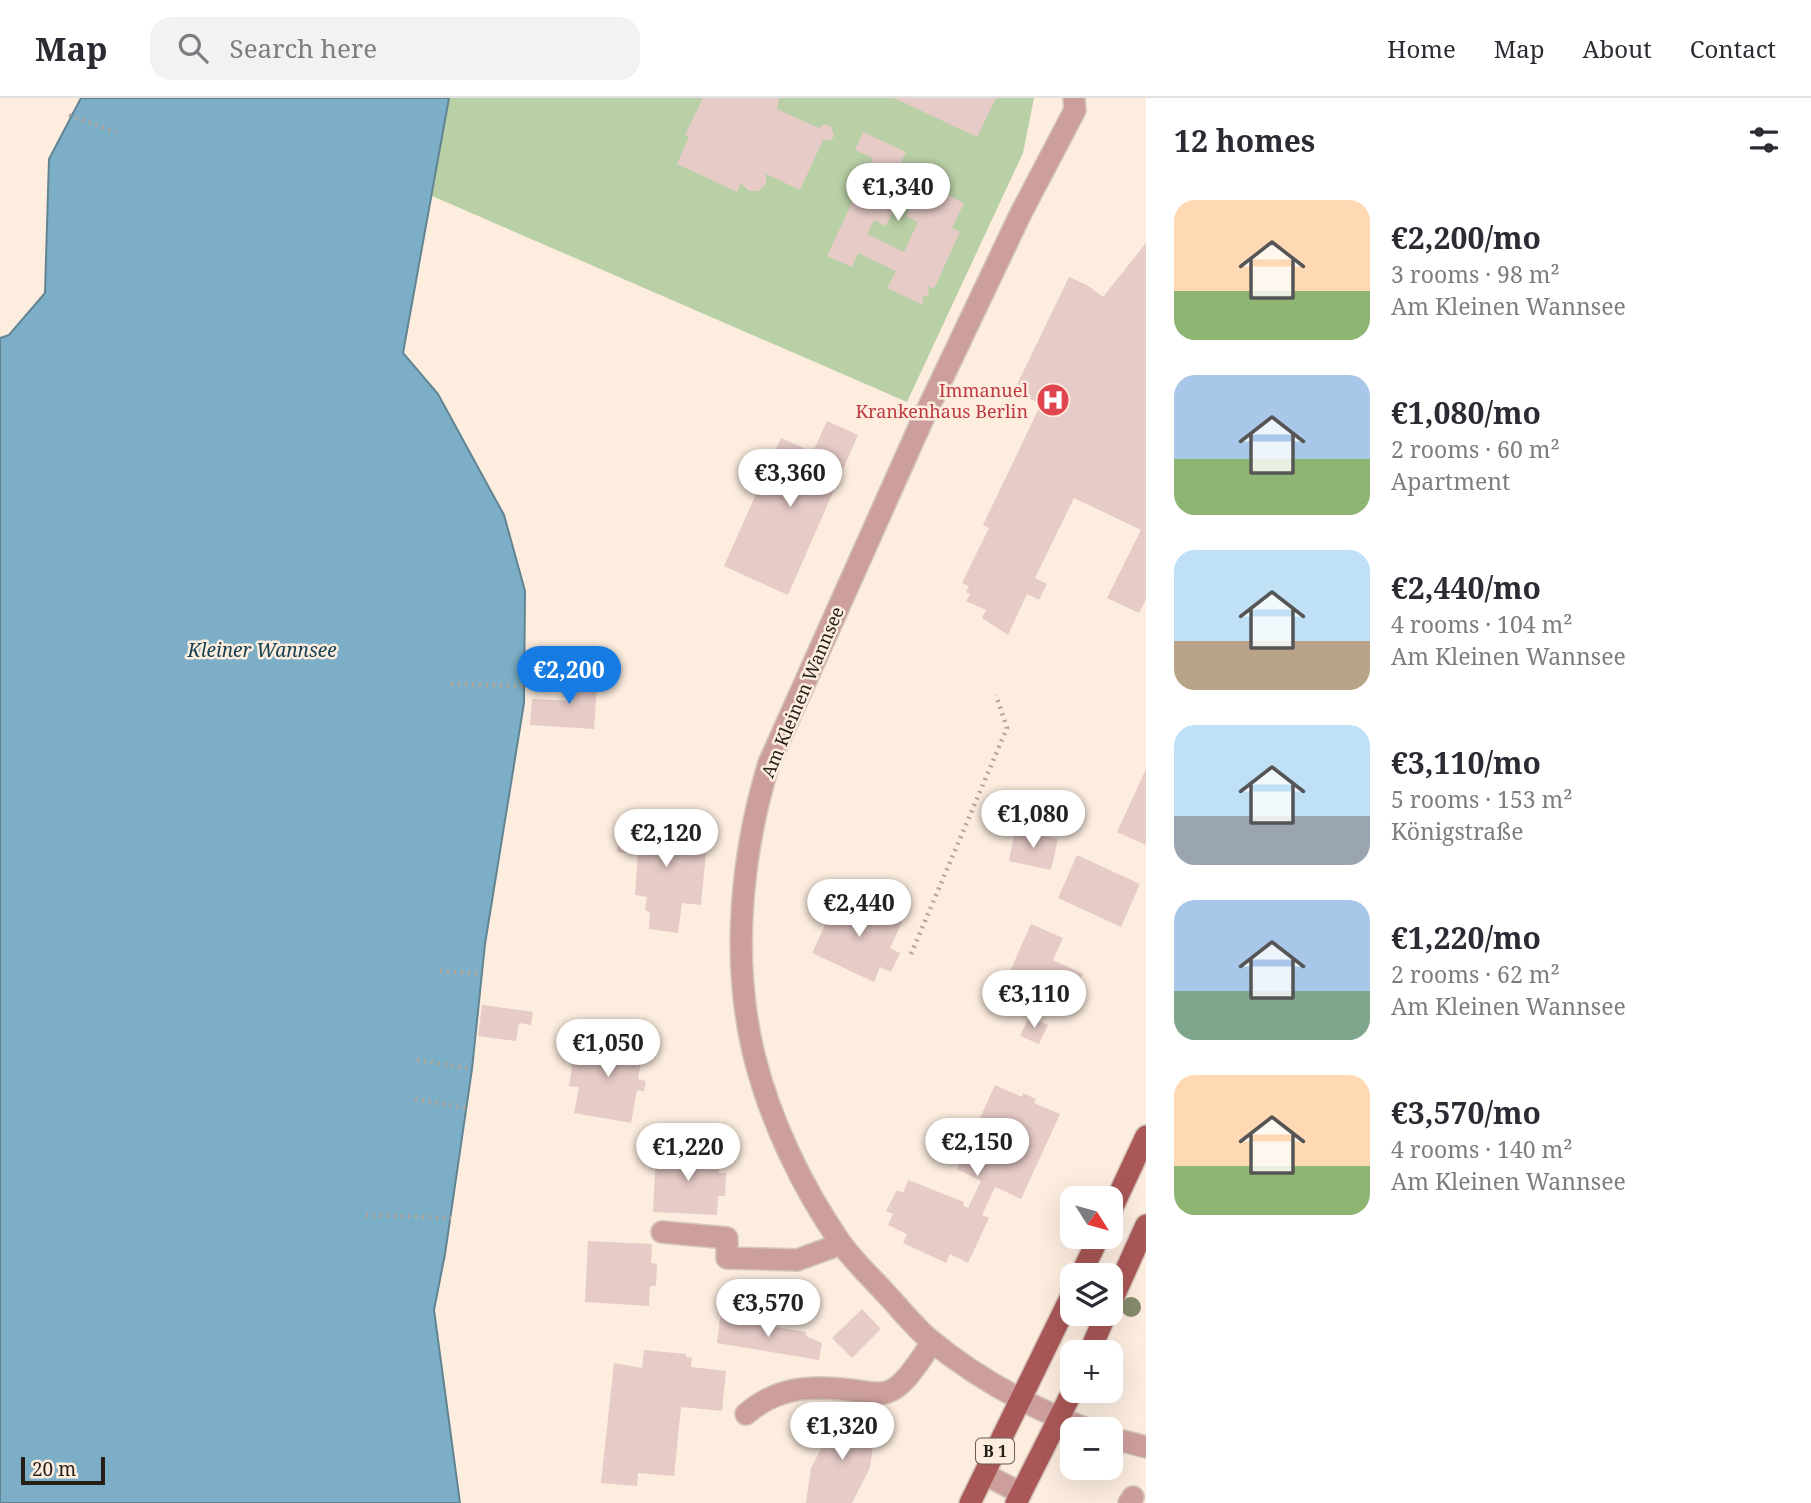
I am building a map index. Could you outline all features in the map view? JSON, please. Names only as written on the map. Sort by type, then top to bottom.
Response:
[{"type":"main road","points":[[1123,1186],[1146,1136]]},
{"type":"main road","points":[[1123,1276],[1146,1225]]},
{"type":"main road","name":"B 1","points":[[970,1503],[1060,1319]]},
{"type":"main road","name":"B 1","points":[[1018,1498],[1066,1403]]},
{"type":"street","name":"Am Kleinen Wannsee","points":[[1059,1418],[1021,1399],[933,1342],[841,1244],[810,1194],[779,1128],[754,1056],[743,979],[743,902],[746,864],[757,807],[782,731],[921,423],[1021,213],[1078,102]]},
{"type":"street","points":[[662,1232],[727,1238],[727,1258],[797,1260],[841,1244]]},
{"type":"street","points":[[746,1414],[767,1397],[794,1389],[824,1387],[880,1394],[891,1391],[902,1382],[933,1342]]},
{"type":"street","points":[[1123,1440],[1146,1447]]},
{"type":"street","points":[[984,1474],[1018,1498]]},
{"type":"path","points":[[69,115],[116,132]]},
{"type":"path","points":[[451,684],[524,686]]},
{"type":"path","points":[[911,954],[1007,729],[996,695]]},
{"type":"path","points":[[440,971],[482,974]]},
{"type":"path","points":[[417,1060],[472,1069]]},
{"type":"path","points":[[415,1099],[467,1108]]},
{"type":"path","points":[[366,1215],[450,1218]]},
{"type":"green space","name":"Immanuel Krankenhaus Berlin","points":[[449,98],[1034,98],[1023,153],[907,402],[432,196]]},
{"type":"water","name":"Kleiner Wannsee","points":[[81,98],[449,98],[403,353],[438,394],[504,515],[525,591],[524,703],[485,944],[472,1069],[445,1254],[434,1310],[460,1503],[0,1503],[0,338],[9,335],[45,293],[49,159]]},
{"type":"building","points":[[703,98],[779,98],[777,109],[819,128],[824,124],[831,126],[834,136],[831,140],[823,140],[800,190],[766,174],[766,184],[759,191],[749,191],[741,183],[737,192],[677,164],[689,137],[685,135]]},
{"type":"building","points":[[894,98],[996,98],[977,137]]},
{"type":"building","points":[[863,132],[906,152],[897,171],[922,184],[924,178],[938,184],[935,189],[964,203],[952,228],[960,232],[934,289],[928,286],[929,294],[922,298],[923,305],[887,288],[896,271],[858,253],[852,267],[827,256],[873,158],[855,150]],"holes":[[[899,198],[912,204],[906,216],[918,222],[904,252],[867,234],[874,220],[886,226]]]},
{"type":"building","points":[[1146,243],[1146,599],[1139,613],[1107,598],[1141,530],[1074,498],[1035,578],[1047,584],[1039,600],[1027,594],[1008,635],[982,618],[986,610],[966,601],[970,594],[966,592],[969,586],[962,583],[989,528],[983,525],[1041,404],[1014,391],[1069,277],[1087,285],[1103,297]]},
{"type":"building","points":[[827,421],[858,435],[788,595],[724,566],[781,438],[813,452]]},
{"type":"building","points":[[574,672],[598,674],[594,729],[530,725],[532,699],[572,701]]},
{"type":"building","points":[[1146,769],[1146,845],[1117,832]]},
{"type":"building","points":[[620,823],[708,830],[701,905],[682,903],[678,933],[649,929],[650,913],[645,910],[647,897],[635,895],[638,854],[617,852]]},
{"type":"building","points":[[1015,830],[1058,839],[1051,870],[1009,861]]},
{"type":"building","points":[[1077,855],[1140,884],[1121,927],[1058,898]]},
{"type":"building","points":[[840,893],[902,922],[890,948],[900,953],[891,972],[880,967],[874,982],[812,953]]},
{"type":"building","points":[[1031,924],[1063,938],[1053,960],[1083,974],[1068,1006],[1007,978]]},
{"type":"building","points":[[482,1005],[533,1012],[531,1025],[519,1023],[516,1041],[478,1036]]},
{"type":"building","points":[[1029,1016],[1048,1025],[1039,1044],[1020,1036]]},
{"type":"building","points":[[588,1036],[644,1046],[638,1079],[646,1081],[644,1091],[637,1090],[631,1123],[574,1113],[579,1087],[569,1086],[573,1060],[583,1061]]},
{"type":"building","points":[[995,1085],[1022,1097],[1023,1093],[1036,1099],[1034,1103],[1060,1114],[1021,1199],[995,1187],[982,1215],[989,1218],[968,1263],[950,1254],[946,1263],[903,1243],[907,1234],[888,1225],[893,1214],[886,1211],[897,1190],[903,1193],[908,1180],[964,1202],[963,1206],[968,1208],[981,1181],[957,1169]]},
{"type":"building","points":[[656,1150],[720,1153],[719,1173],[726,1173],[725,1196],[718,1196],[717,1215],[653,1212]]},
{"type":"building","points":[[588,1241],[652,1244],[651,1263],[657,1264],[656,1286],[650,1286],[649,1306],[585,1302]]},
{"type":"building","points":[[862,1309],[881,1329],[852,1358],[832,1338]]},
{"type":"building","points":[[720,1318],[806,1332],[806,1336],[822,1343],[819,1360],[717,1343]]},
{"type":"building","points":[[644,1350],[686,1354],[686,1357],[692,1358],[691,1367],[726,1371],[722,1411],[681,1407],[674,1476],[638,1473],[637,1486],[601,1483],[614,1363],[642,1368]]},
{"type":"building","points":[[837,1417],[876,1423],[870,1468],[852,1503],[806,1503],[811,1468]]},
{"type":"place","name":"Immanuel Krankenhaus Berlin","points":[[1053,400]]}]
